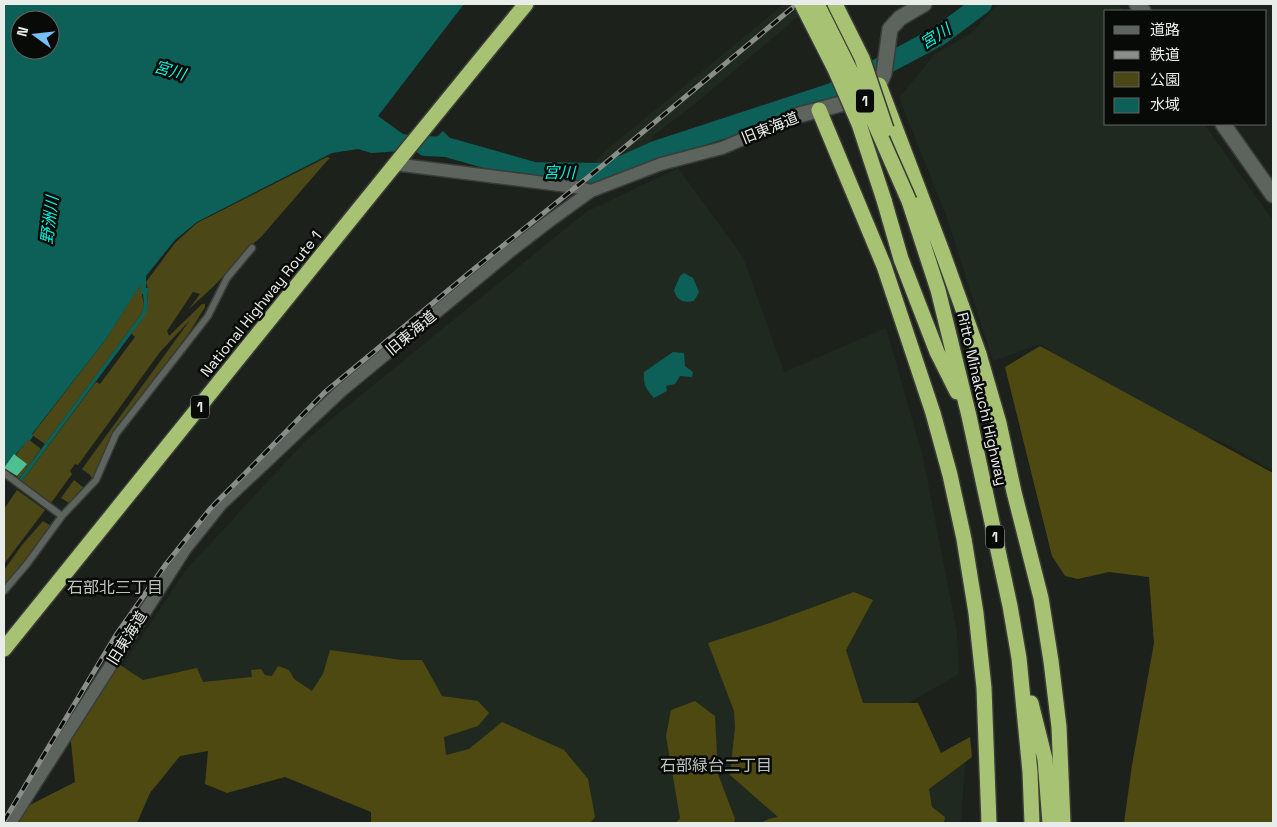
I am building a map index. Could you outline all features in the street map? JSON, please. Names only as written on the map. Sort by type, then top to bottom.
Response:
[{"type":"highway","name":"National Highway Route 1","points":[[4,649],[323,255],[397,160],[526,4]]},
{"type":"highway","name":"1","points":[[802,4],[835,69],[859,124],[901,259],[936,352],[969,416]]},
{"type":"highway","name":"Ritto Minakuchi Highway","points":[[817,4],[861,92],[909,201],[938,290],[969,416],[1019,658],[1030,772],[1032,823]]},
{"type":"highway","name":"1","points":[[835,4],[862,58],[873,86],[909,201]]},
{"type":"highway","points":[[881,79],[979,354],[999,423],[1014,492],[1041,598],[1059,727],[1063,823]]},
{"type":"highway","points":[[819,110],[884,266],[933,413],[950,475],[964,539],[976,613],[984,688],[989,823]]},
{"type":"highway","points":[[1019,658],[1022,823]]},
{"type":"highway","points":[[1019,658],[1045,759],[1050,823]]},
{"type":"street","points":[[881,79],[890,29],[900,18],[924,4]]},
{"type":"street","name":"旧東海道","points":[[10,823],[185,548],[221,504],[342,390],[517,246],[591,191],[661,164],[722,148],[799,116],[867,98],[881,79]]},
{"type":"street","points":[[1225,125],[1273,195]]},
{"type":"street","points":[[397,160],[576,187],[591,191]]},
{"type":"lane","points":[[4,591],[27,564],[62,516],[96,480],[116,434],[208,316],[227,278],[252,248]]},
{"type":"lane","points":[[4,473],[62,516]]},
{"type":"shaded area","points":[[784,4],[813,4],[696,103],[653,136],[650,146],[607,168],[593,164],[604,152]]},
{"type":"shaded area","points":[[998,4],[1118,4],[1123,10],[1104,10],[1104,125],[1205,125],[1273,221],[1273,471],[1221,441],[1150,421],[1040,344],[993,361],[947,218],[899,98],[934,55],[971,33]]},
{"type":"shaded area","points":[[678,168],[743,257],[784,372],[886,328],[923,457],[957,633],[959,674],[889,714],[926,768],[966,751],[961,823],[440,823],[116,676],[185,571],[306,440],[586,212]]},
{"type":"shaded area","points":[[1040,346],[1273,473],[1273,823],[1124,823],[1132,765],[1154,643],[1149,577],[1109,572],[1078,579],[1065,576],[1052,556],[1005,367]]},
{"type":"shaded area","points":[[854,592],[873,600],[846,650],[863,703],[918,703],[941,753],[970,737],[972,757],[929,789],[932,807],[945,817],[944,823],[761,823],[778,817],[730,775],[735,727],[734,711],[708,643],[770,623]]},
{"type":"shaded area","points":[[330,650],[402,660],[422,660],[442,696],[478,701],[489,713],[478,726],[444,737],[446,755],[469,749],[502,722],[564,750],[588,779],[595,817],[590,823],[371,823],[371,812],[285,777],[227,793],[205,784],[208,751],[180,756],[150,793],[137,823],[15,823],[24,808],[75,782],[70,732],[114,661],[143,680],[197,668],[203,682],[252,677],[251,670],[261,669],[265,675],[272,676],[278,666],[289,670],[294,679],[312,691],[323,674]]},
{"type":"shaded area","points":[[695,701],[715,716],[718,774],[735,819],[734,823],[676,823],[680,818],[666,736],[671,710]]},
{"type":"green space","points":[[327,157],[330,158],[261,237],[189,309],[200,294],[193,292],[167,331],[169,336],[202,304],[205,304],[205,307],[191,330],[112,437],[92,479],[82,469],[190,320],[160,352],[78,465],[75,464],[70,471],[72,474],[51,503],[22,481],[96,382],[100,384],[135,337],[131,333],[139,324],[147,306],[147,293],[149,293],[146,282],[175,243],[197,223]]},
{"type":"green space","points":[[141,283],[144,305],[142,313],[45,444],[32,435],[106,339]]},
{"type":"green space","points":[[28,439],[41,449],[19,479],[17,477],[26,464],[16,455]]},
{"type":"green space","points":[[74,480],[84,488],[69,503],[61,498]]},
{"type":"green space","points":[[17,490],[45,510],[4,564],[4,509]]},
{"type":"green space","points":[[43,521],[51,526],[23,565],[4,586],[4,570]]},
{"type":"water","name":"野洲川","points":[[4,4],[464,4],[378,116],[403,134],[435,139],[443,131],[453,141],[450,152],[418,150],[371,153],[358,149],[332,153],[197,222],[175,240],[146,276],[146,288],[148,288],[149,293],[147,293],[148,306],[146,314],[22,481],[19,479],[142,313],[144,304],[141,284],[106,339],[32,434],[33,436],[30,441],[28,440],[4,468]]},
{"type":"water","points":[[684,273],[693,278],[699,292],[694,301],[687,302],[681,300],[675,294],[674,290],[680,276]]},
{"type":"water","points":[[673,352],[684,353],[685,366],[693,372],[692,377],[680,376],[675,384],[666,386],[667,391],[654,398],[646,386],[644,372]]},
{"type":"building","points":[[14,454],[27,464],[17,476],[4,468]]},
{"type":"waterway","name":"宮川","points":[[425,146],[446,147],[534,172],[606,173],[655,151],[832,93],[939,36],[982,4]]},
{"type":"railway","points":[[4,821],[116,635],[166,564],[210,509],[325,392],[797,4]]},
{"type":"district","name":"石部北三丁目","points":[[115,587]]},
{"type":"district","name":"石部緑台二丁目","points":[[716,765]]}]
